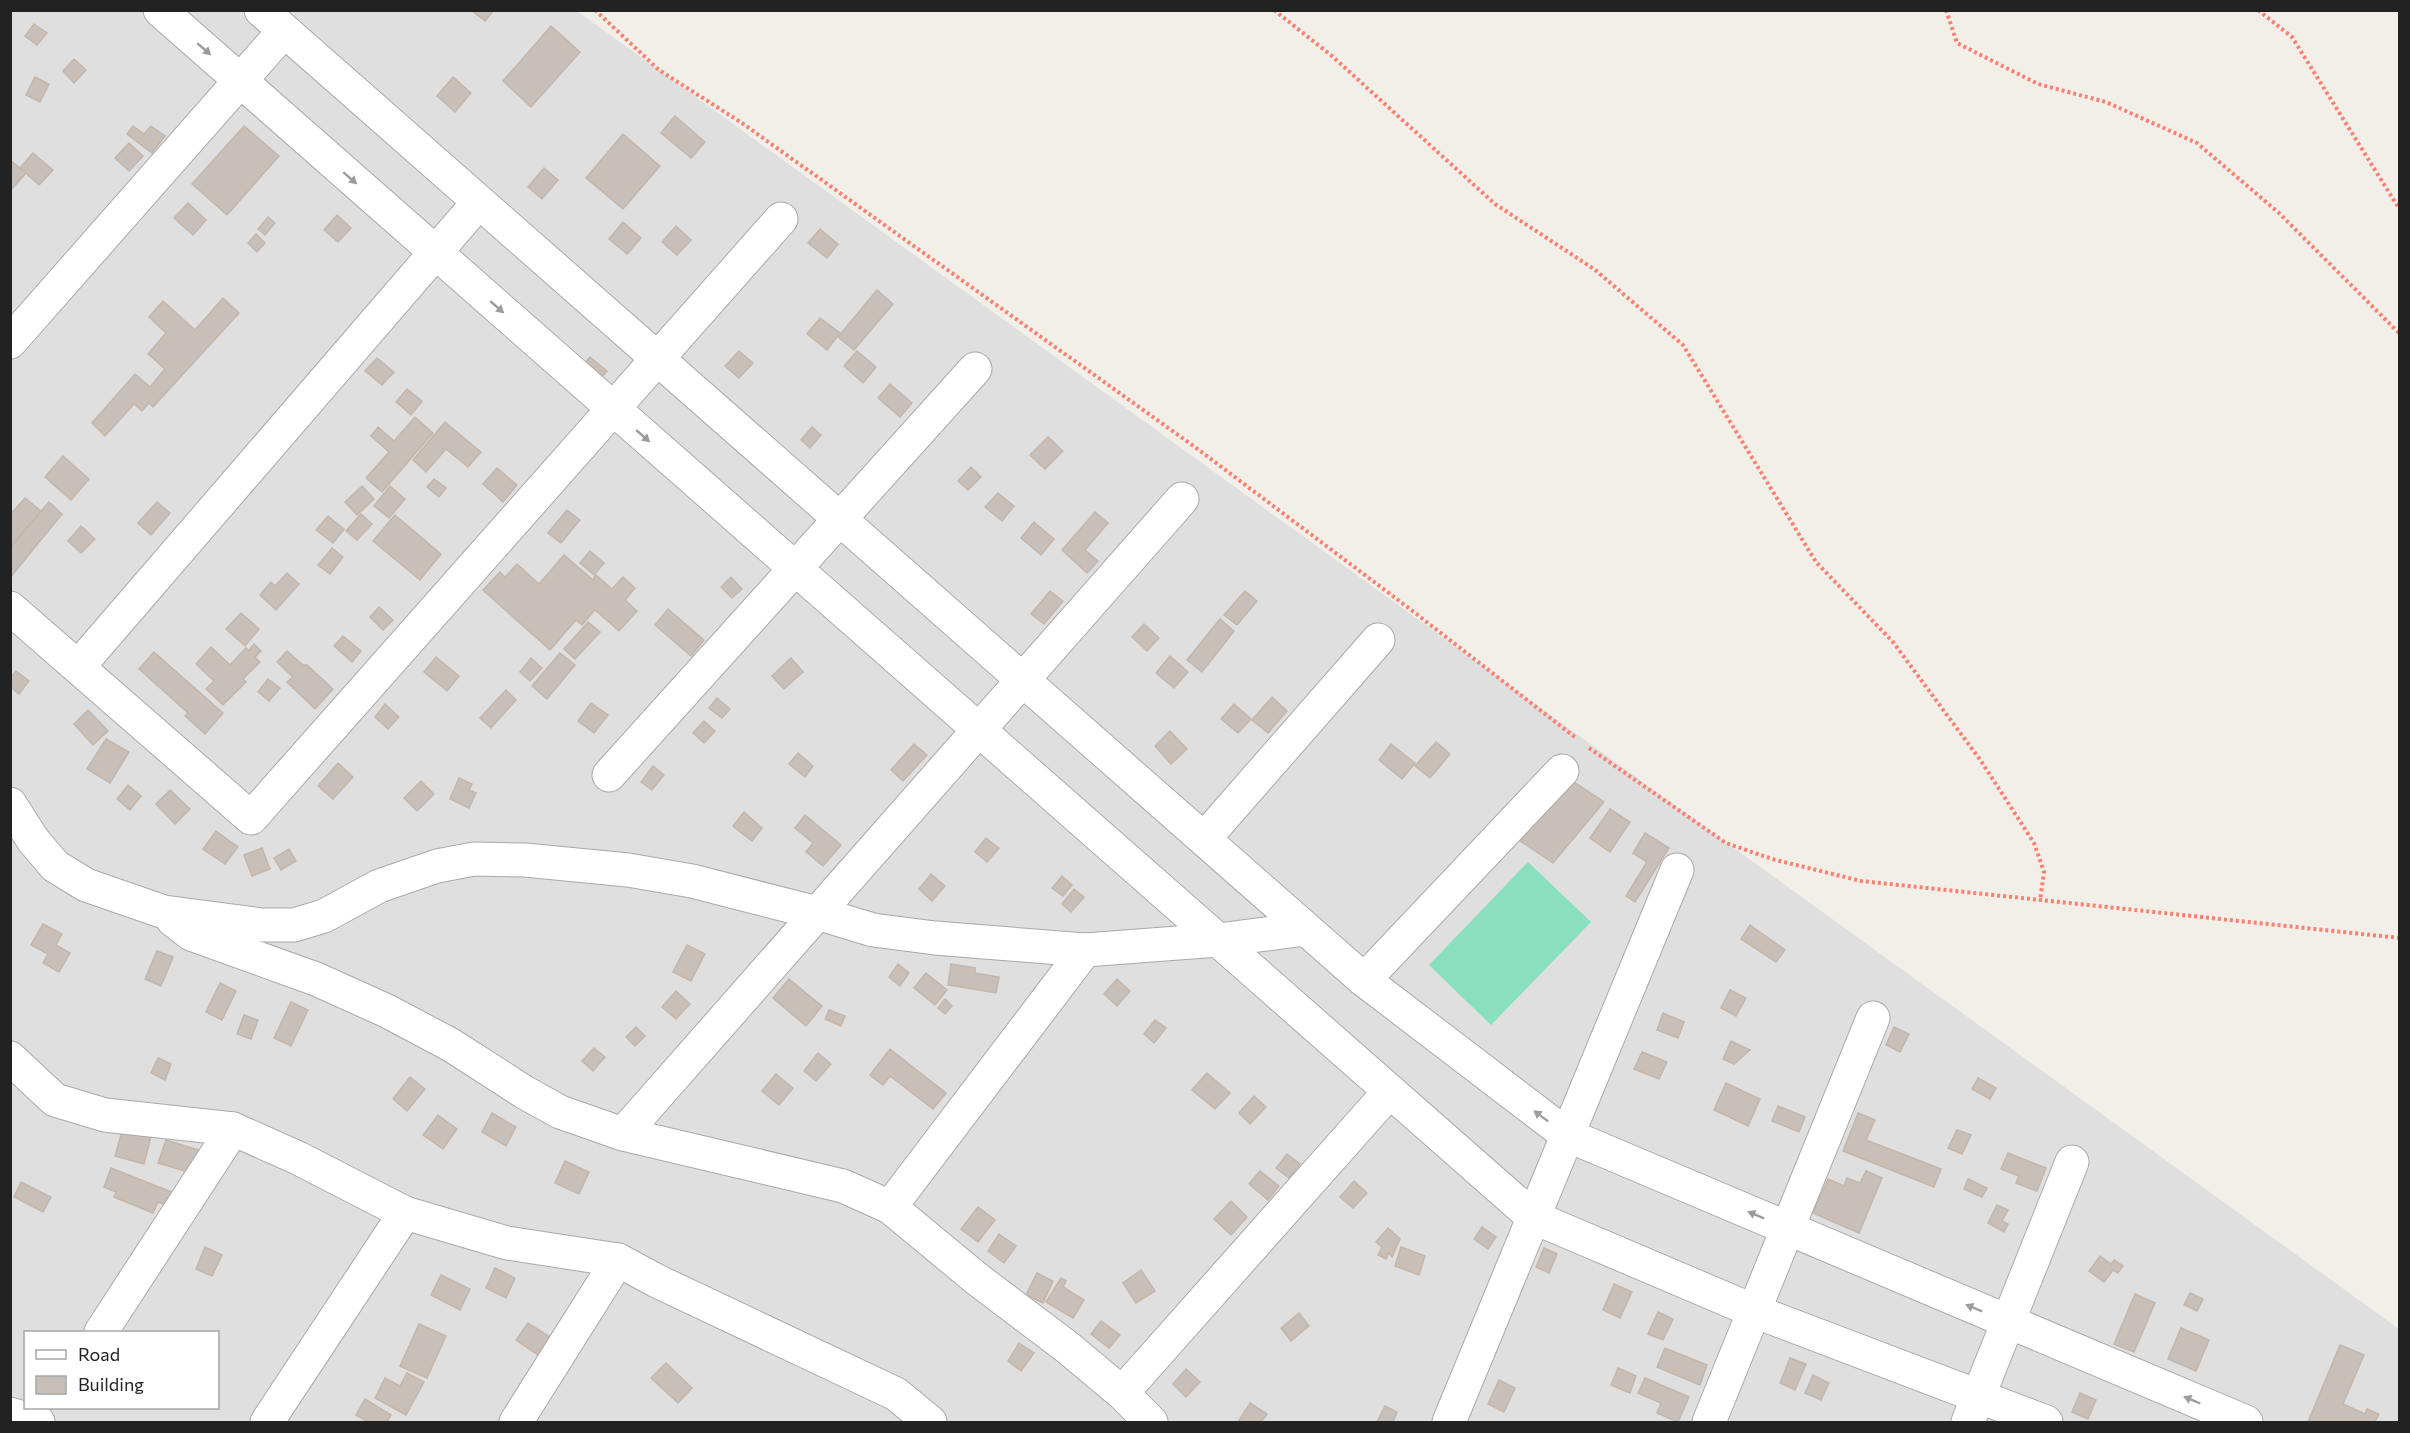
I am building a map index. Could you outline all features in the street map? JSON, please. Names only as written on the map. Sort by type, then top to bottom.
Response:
[{"type":"street","points":[[160,10],[1533,1217],[1754,1311],[1973,1409],[2046,1422]]},
{"type":"street","points":[[10,342],[241,82],[273,21],[1364,980],[1567,1136],[2246,1422]]},
{"type":"street","points":[[78,667],[479,202]]},
{"type":"street","points":[[10,608],[251,818],[781,219]]},
{"type":"street","points":[[609,776],[975,369]]},
{"type":"street","points":[[622,1134],[1182,499]]},
{"type":"street","points":[[1204,839],[1378,640]]},
{"type":"street","points":[[1364,980],[1563,771]]},
{"type":"street","points":[[10,804],[33,840],[55,866],[86,885],[164,912],[263,925],[294,926],[324,916],[378,886],[437,866],[474,859],[525,860],[628,870],[693,881],[818,913],[873,930],[935,938],[1085,950],[1218,940],[1306,929]]},
{"type":"street","points":[[1449,1422],[1677,870]]},
{"type":"street","points":[[164,912],[191,934],[316,979],[387,1011],[451,1045],[524,1092],[560,1112],[622,1134],[843,1186],[890,1207],[1067,1347],[1122,1393],[1151,1422]]},
{"type":"street","points":[[890,1207],[1085,950]]},
{"type":"street","points":[[1709,1422],[1873,1018]]},
{"type":"street","points":[[10,1058],[55,1100],[105,1115],[233,1129],[298,1158],[405,1213],[507,1244],[618,1260],[657,1281],[896,1394],[930,1422]]},
{"type":"street","points":[[1122,1393],[1390,1091]]},
{"type":"street","points":[[102,1331],[233,1129]]},
{"type":"street","points":[[1973,1409],[2072,1162]]},
{"type":"street","points":[[267,1422],[405,1213]]},
{"type":"street","points":[[516,1422],[618,1260]]},
{"type":"street","points":[[43,1422],[52,1409]]},
{"type":"street","points":[[10,1414],[38,1422]]},
{"type":"path","points":[[595,10],[659,70],[742,123],[1195,447],[1584,744],[1725,843],[1772,859],[1860,881],[2400,938]]},
{"type":"path","points":[[1274,10],[1332,56],[1495,204],[1594,269],[1683,345],[1816,562],[1893,642],[1981,760],[2034,843],[2044,872],[2040,901]]},
{"type":"path","points":[[1947,10],[1957,44],[2038,84],[2106,102],[2197,143],[2279,213],[2400,334]]},
{"type":"path","points":[[2258,10],[2292,37],[2400,210]]},
{"type":"shaded area","points":[[10,11],[577,11],[2399,1329],[2399,1422],[11,1422]]},
{"type":"green space","points":[[1528,862],[1591,922],[1491,1025],[1429,965]]},
{"type":"building","points":[[471,10],[494,10],[485,21]]},
{"type":"building","points":[[34,24],[47,33],[37,45],[25,36]]},
{"type":"building","points":[[551,26],[580,52],[531,107],[503,81]]},
{"type":"building","points":[[74,59],[86,70],[74,83],[63,71]]},
{"type":"building","points":[[35,77],[49,84],[40,102],[26,95]]},
{"type":"building","points":[[453,77],[471,93],[455,112],[437,96]]},
{"type":"building","points":[[675,116],[705,142],[691,158],[661,133]]},
{"type":"building","points":[[133,126],[144,134],[151,126],[165,136],[152,153],[127,134]]},
{"type":"building","points":[[244,126],[279,156],[227,215],[192,184]]},
{"type":"building","points":[[623,134],[660,166],[623,209],[586,178]]},
{"type":"building","points":[[129,143],[143,156],[129,171],[115,158]]},
{"type":"building","points":[[33,153],[53,170],[39,185],[20,168]]},
{"type":"building","points":[[10,160],[26,173],[10,191]]},
{"type":"building","points":[[544,168],[558,180],[542,199],[528,187]]},
{"type":"building","points":[[188,203],[206,220],[193,235],[174,218]]},
{"type":"building","points":[[337,215],[351,228],[338,242],[324,230]]},
{"type":"building","points":[[268,217],[275,223],[265,235],[258,229]]},
{"type":"building","points":[[623,222],[641,238],[627,254],[609,239]]},
{"type":"building","points":[[676,226],[691,240],[677,255],[662,242]]},
{"type":"building","points":[[820,229],[838,244],[827,258],[808,243]]},
{"type":"building","points":[[256,234],[265,243],[257,252],[248,243]]},
{"type":"building","points":[[877,290],[893,304],[854,350],[838,337]]},
{"type":"building","points":[[223,298],[239,313],[153,407],[149,403],[142,411],[134,404],[105,436],[92,423],[135,374],[150,387],[165,369],[148,354],[166,333],[149,317],[163,301],[195,330]]},
{"type":"building","points":[[820,318],[840,333],[827,350],[807,334]]},
{"type":"building","points":[[739,351],[753,363],[739,378],[725,366]]},
{"type":"building","points":[[857,351],[876,367],[863,383],[844,366]]},
{"type":"building","points":[[590,357],[607,371],[596,384],[579,371]]},
{"type":"building","points":[[377,358],[394,372],[382,385],[365,371]]},
{"type":"building","points":[[890,384],[912,403],[900,417],[878,398]]},
{"type":"building","points":[[407,389],[422,401],[411,415],[396,402]]},
{"type":"building","points":[[415,417],[433,433],[382,492],[366,478],[389,452],[371,436],[378,427],[394,441]]},
{"type":"building","points":[[445,422],[481,452],[468,467],[446,449],[426,472],[413,460]]},
{"type":"building","points":[[812,427],[821,435],[810,448],[801,440]]},
{"type":"building","points":[[1048,437],[1063,451],[1045,469],[1030,455]]},
{"type":"building","points":[[63,456],[89,479],[71,500],[45,477]]},
{"type":"building","points":[[971,467],[981,477],[968,490],[958,481]]},
{"type":"building","points":[[497,468],[517,485],[503,502],[483,484]]},
{"type":"building","points":[[434,479],[446,488],[439,497],[427,487]]},
{"type":"building","points":[[362,486],[374,499],[357,515],[345,502]]},
{"type":"building","points":[[390,486],[405,499],[389,518],[374,506]]},
{"type":"building","points":[[998,493],[1014,506],[1002,521],[985,507]]},
{"type":"building","points":[[25,498],[41,511],[10,548],[10,515]]},
{"type":"building","points":[[49,502],[62,514],[10,578],[10,548]]},
{"type":"building","points":[[157,502],[170,513],[151,535],[138,523]]},
{"type":"building","points":[[567,510],[580,520],[561,543],[548,533]]},
{"type":"building","points":[[1095,512],[1108,523],[1085,550],[1098,561],[1087,573],[1062,550]]},
{"type":"building","points":[[361,514],[372,524],[357,540],[346,531]]},
{"type":"building","points":[[395,515],[441,554],[420,580],[373,541]]},
{"type":"building","points":[[328,516],[344,529],[333,543],[316,530]]},
{"type":"building","points":[[1034,522],[1054,539],[1041,555],[1021,538]]},
{"type":"building","points":[[81,526],[95,539],[81,553],[68,541]]},
{"type":"building","points":[[332,548],[343,557],[330,574],[318,565]]},
{"type":"building","points":[[590,551],[604,563],[594,575],[580,563]]},
{"type":"building","points":[[564,555],[593,580],[596,575],[612,589],[623,577],[635,588],[625,600],[637,611],[619,631],[595,610],[582,625],[576,620],[550,650],[483,590],[500,572],[505,577],[517,564],[539,584]]},
{"type":"building","points":[[287,573],[299,584],[276,610],[260,595],[271,582],[275,586]]},
{"type":"building","points":[[731,577],[742,589],[732,598],[721,587]]},
{"type":"building","points":[[1050,591],[1063,601],[1044,624],[1031,614]]},
{"type":"building","points":[[1245,591],[1257,601],[1237,625],[1224,615]]},
{"type":"building","points":[[379,607],[393,620],[383,630],[370,617]]},
{"type":"building","points":[[668,609],[704,640],[691,656],[655,625]]},
{"type":"building","points":[[241,613],[259,629],[245,646],[226,629]]},
{"type":"building","points":[[1220,619],[1234,631],[1202,672],[1187,660]]},
{"type":"building","points":[[588,622],[600,632],[575,659],[564,649]]},
{"type":"building","points":[[1144,624],[1159,638],[1147,651],[1132,637]]},
{"type":"building","points":[[343,636],[361,651],[352,662],[334,646]]},
{"type":"building","points":[[254,644],[261,651],[255,657],[260,662],[243,679],[246,682],[223,705],[206,689],[214,681],[196,664],[211,647],[230,665],[246,648],[249,650]]},
{"type":"building","points":[[287,651],[303,665],[307,665],[333,689],[315,709],[287,682],[293,677],[277,662]]},
{"type":"building","points":[[154,652],[223,713],[205,734],[185,716],[188,713],[139,669]]},
{"type":"building","points":[[560,653],[575,665],[547,699],[532,686]]},
{"type":"building","points":[[1170,656],[1188,672],[1174,688],[1156,673]]},
{"type":"building","points":[[436,657],[459,676],[447,691],[424,672]]},
{"type":"building","points":[[531,658],[542,668],[530,681],[520,672]]},
{"type":"building","points":[[791,658],[803,672],[784,689],[772,676]]},
{"type":"building","points":[[16,671],[29,681],[19,694],[10,687],[10,678]]},
{"type":"building","points":[[268,679],[280,688],[269,701],[258,692]]},
{"type":"building","points":[[506,690],[516,700],[491,728],[480,718]]},
{"type":"building","points":[[1272,697],[1287,711],[1268,733],[1252,720]]},
{"type":"building","points":[[717,698],[730,709],[722,718],[709,708]]},
{"type":"building","points":[[591,703],[608,715],[594,733],[578,721]]},
{"type":"building","points":[[385,704],[399,717],[388,729],[375,717]]},
{"type":"building","points":[[1234,704],[1251,719],[1238,733],[1221,719]]},
{"type":"building","points":[[88,710],[108,731],[93,745],[74,724]]},
{"type":"building","points":[[704,721],[715,731],[704,743],[693,733]]},
{"type":"building","points":[[1170,731],[1187,749],[1171,764],[1155,746]]},
{"type":"building","points":[[106,739],[129,752],[110,783],[87,769]]},
{"type":"building","points":[[1436,742],[1450,754],[1430,778],[1415,766]]},
{"type":"building","points":[[914,744],[927,755],[903,781],[891,770]]},
{"type":"building","points":[[1391,744],[1415,763],[1402,779],[1379,760]]},
{"type":"building","points":[[798,753],[813,766],[805,777],[789,764]]},
{"type":"building","points":[[338,763],[353,777],[333,799],[318,786]]},
{"type":"building","points":[[653,766],[664,775],[652,790],[641,782]]},
{"type":"building","points":[[459,778],[472,784],[469,790],[476,793],[469,808],[450,799]]},
{"type":"building","points":[[421,781],[434,794],[417,811],[404,798]]},
{"type":"building","points":[[1574,782],[1604,802],[1553,863],[1519,840]]},
{"type":"building","points":[[128,785],[141,796],[130,810],[117,799]]},
{"type":"building","points":[[170,790],[190,809],[175,824],[156,804]]},
{"type":"building","points":[[1610,809],[1630,822],[1610,852],[1590,838]]},
{"type":"building","points":[[744,812],[762,828],[752,841],[733,826]]},
{"type":"building","points":[[805,815],[841,845],[823,866],[806,852],[813,843],[795,828]]},
{"type":"building","points":[[216,831],[238,847],[225,864],[203,849]]},
{"type":"building","points":[[1645,833],[1669,848],[1635,902],[1626,896],[1647,862],[1633,853]]},
{"type":"building","points":[[986,838],[999,848],[987,862],[975,852]]},
{"type":"building","points":[[262,848],[270,869],[252,876],[244,855]]},
{"type":"building","points":[[289,849],[296,861],[281,870],[274,858]]},
{"type":"building","points":[[931,874],[945,886],[932,901],[919,889]]},
{"type":"building","points":[[1062,876],[1072,885],[1063,896],[1052,888]]},
{"type":"building","points":[[1074,889],[1084,897],[1071,912],[1062,904]]},
{"type":"building","points":[[43,924],[62,934],[56,945],[70,953],[59,972],[43,963],[48,954],[31,945]]},
{"type":"building","points":[[1750,925],[1785,950],[1776,962],[1741,939]]},
{"type":"building","points":[[687,945],[705,954],[691,981],[673,972]]},
{"type":"building","points":[[157,951],[173,957],[161,986],[145,979]]},
{"type":"building","points":[[898,964],[909,973],[900,986],[889,977]]},
{"type":"building","points":[[951,964],[975,968],[975,973],[999,977],[996,993],[948,985]]},
{"type":"building","points":[[926,973],[947,990],[935,1005],[914,988]]},
{"type":"building","points":[[789,979],[822,1006],[806,1026],[773,998]]},
{"type":"building","points":[[1117,979],[1130,991],[1117,1006],[1104,994]]},
{"type":"building","points":[[220,983],[236,991],[222,1020],[206,1012]]},
{"type":"building","points":[[1730,990],[1746,998],[1736,1016],[1721,1008]]},
{"type":"building","points":[[676,991],[690,1004],[676,1019],[662,1007]]},
{"type":"building","points":[[945,999],[952,1006],[945,1014],[938,1008]]},
{"type":"building","points":[[291,1002],[308,1010],[291,1046],[274,1038]]},
{"type":"building","points":[[829,1010],[845,1016],[841,1026],[825,1019]]},
{"type":"building","points":[[1663,1013],[1684,1022],[1678,1038],[1657,1030]]},
{"type":"building","points":[[244,1015],[258,1020],[251,1039],[237,1034]]},
{"type":"building","points":[[1155,1020],[1166,1028],[1154,1043],[1144,1034]]},
{"type":"building","points":[[636,1027],[645,1036],[635,1046],[626,1037]]},
{"type":"building","points":[[1894,1027],[1909,1034],[1900,1052],[1886,1045]]},
{"type":"building","points":[[1731,1041],[1750,1050],[1734,1064],[1723,1059]]},
{"type":"building","points":[[594,1048],[605,1057],[593,1071],[582,1061]]},
{"type":"building","points":[[890,1049],[946,1093],[933,1109],[890,1076],[883,1085],[870,1075]]},
{"type":"building","points":[[1642,1052],[1667,1062],[1659,1079],[1634,1069]]},
{"type":"building","points":[[818,1053],[831,1064],[816,1081],[804,1071]]},
{"type":"building","points":[[158,1058],[171,1064],[165,1080],[151,1073]]},
{"type":"building","points":[[1207,1073],[1230,1093],[1215,1109],[1192,1090]]},
{"type":"building","points":[[776,1074],[793,1088],[779,1105],[762,1091]]},
{"type":"building","points":[[410,1077],[425,1089],[407,1111],[393,1099]]},
{"type":"building","points":[[1978,1078],[1996,1088],[1990,1099],[1972,1089]]},
{"type":"building","points":[[1726,1083],[1760,1099],[1748,1126],[1714,1110]]},
{"type":"building","points":[[1254,1096],[1266,1107],[1250,1124],[1239,1113]]},
{"type":"building","points":[[1778,1106],[1805,1117],[1799,1132],[1772,1121]]},
{"type":"building","points":[[492,1113],[516,1127],[506,1146],[482,1132]]},
{"type":"building","points":[[1858,1113],[1875,1120],[1866,1140],[1941,1169],[1934,1187],[1843,1151]]},
{"type":"building","points":[[438,1115],[457,1129],[443,1149],[423,1135]]},
{"type":"building","points":[[123,1128],[151,1136],[144,1164],[115,1156]]},
{"type":"building","points":[[1957,1130],[1971,1135],[1962,1154],[1948,1148]]},
{"type":"building","points":[[166,1140],[205,1152],[198,1175],[158,1163]]},
{"type":"building","points":[[2008,1153],[2046,1168],[2037,1191],[2016,1183],[2019,1176],[2001,1169]]},
{"type":"building","points":[[1287,1154],[1300,1164],[1289,1178],[1276,1168]]},
{"type":"building","points":[[565,1161],[589,1172],[579,1194],[555,1183]]},
{"type":"building","points":[[111,1168],[179,1195],[174,1208],[158,1202],[153,1213],[114,1197],[116,1192],[104,1187]]},
{"type":"building","points":[[1260,1171],[1279,1186],[1268,1200],[1249,1184]]},
{"type":"building","points":[[1866,1171],[1882,1178],[1859,1233],[1813,1213],[1828,1179],[1844,1186],[1847,1178],[1860,1183]]},
{"type":"building","points":[[1968,1179],[1987,1188],[1982,1197],[1964,1189]]},
{"type":"building","points":[[1354,1181],[1367,1193],[1353,1208],[1340,1197]]},
{"type":"building","points":[[21,1182],[51,1197],[43,1212],[14,1197]]},
{"type":"building","points":[[1231,1201],[1247,1217],[1231,1235],[1214,1219]]},
{"type":"building","points":[[1997,1205],[2008,1210],[2002,1221],[2008,1224],[2004,1232],[1988,1223]]},
{"type":"building","points":[[978,1207],[995,1220],[978,1242],[961,1229]]},
{"type":"building","points":[[1482,1227],[1496,1237],[1488,1249],[1474,1239]]},
{"type":"building","points":[[1388,1228],[1400,1239],[1392,1257],[1389,1253],[1386,1259],[1378,1255],[1382,1247],[1376,1242]]},
{"type":"building","points":[[999,1234],[1016,1246],[1004,1263],[988,1251]]},
{"type":"building","points":[[205,1247],[222,1255],[212,1276],[196,1269]]},
{"type":"building","points":[[1401,1247],[1425,1256],[1419,1275],[1395,1266]]},
{"type":"building","points":[[1544,1248],[1557,1254],[1549,1273],[1536,1267]]},
{"type":"building","points":[[2100,1256],[2111,1264],[2114,1260],[2123,1266],[2118,1273],[2113,1270],[2104,1282],[2089,1271]]},
{"type":"building","points":[[495,1268],[515,1278],[506,1298],[486,1288]]},
{"type":"building","points":[[1141,1270],[1155,1291],[1136,1303],[1123,1283]]},
{"type":"building","points":[[1037,1273],[1053,1281],[1043,1303],[1026,1295]]},
{"type":"building","points":[[441,1275],[470,1289],[460,1310],[431,1295]]},
{"type":"building","points":[[1061,1278],[1066,1281],[1063,1287],[1084,1300],[1073,1318],[1046,1302]]},
{"type":"building","points":[[1614,1284],[1632,1292],[1620,1318],[1603,1310]]},
{"type":"building","points":[[2190,1293],[2203,1299],[2197,1311],[2184,1305]]},
{"type":"building","points":[[2135,1294],[2155,1303],[2134,1352],[2114,1344]]},
{"type":"building","points":[[1658,1312],[1673,1319],[1663,1340],[1648,1334]]},
{"type":"building","points":[[1299,1313],[1309,1326],[1291,1341],[1281,1328]]},
{"type":"building","points":[[1101,1321],[1120,1335],[1109,1348],[1091,1334]]},
{"type":"building","points":[[528,1323],[550,1337],[538,1355],[516,1340]]},
{"type":"building","points":[[419,1324],[446,1336],[427,1378],[400,1366]]},
{"type":"building","points":[[2181,1328],[2209,1340],[2196,1371],[2168,1359]]},
{"type":"building","points":[[1019,1343],[1034,1353],[1021,1371],[1008,1361]]},
{"type":"building","points":[[2340,1345],[2364,1355],[2343,1404],[2365,1414],[2367,1409],[2379,1414],[2375,1422],[2308,1422]]},
{"type":"building","points":[[1665,1348],[1707,1365],[1700,1385],[1657,1367]]},
{"type":"building","points":[[1790,1358],[1806,1364],[1795,1390],[1780,1383]]},
{"type":"building","points":[[666,1363],[692,1388],[678,1403],[651,1378]]},
{"type":"building","points":[[1618,1368],[1636,1376],[1630,1393],[1611,1385]]},
{"type":"building","points":[[1186,1369],[1200,1382],[1186,1397],[1173,1384]]},
{"type":"building","points":[[407,1373],[424,1382],[406,1415],[375,1398],[385,1378],[400,1386]]},
{"type":"building","points":[[1813,1375],[1829,1383],[1821,1400],[1805,1393]]},
{"type":"building","points":[[1645,1378],[1689,1397],[1678,1422],[1657,1413],[1661,1403],[1638,1393]]},
{"type":"building","points":[[1499,1380],[1515,1388],[1504,1412],[1488,1404]]},
{"type":"building","points":[[2080,1393],[2096,1400],[2088,1419],[2072,1412]]},
{"type":"building","points":[[365,1399],[391,1415],[387,1422],[368,1422],[356,1415]]},
{"type":"building","points":[[1250,1403],[1267,1414],[1261,1422],[1238,1422]]},
{"type":"building","points":[[1385,1406],[1397,1412],[1393,1422],[1377,1422]]}]
